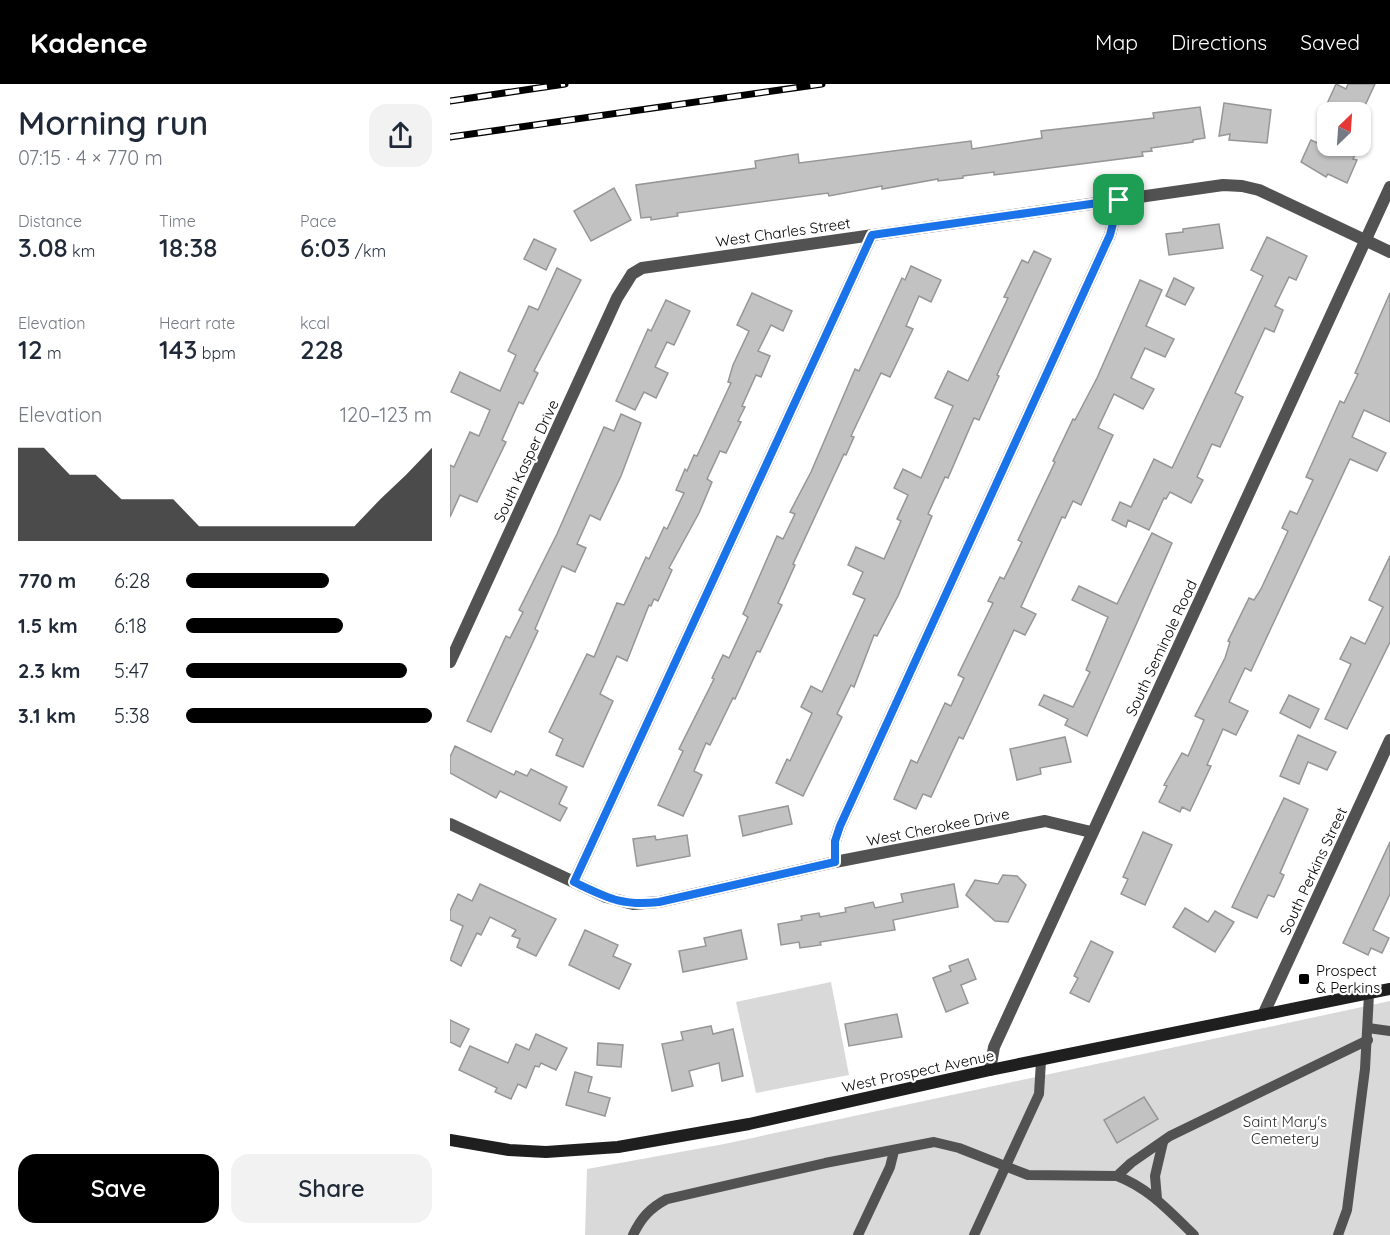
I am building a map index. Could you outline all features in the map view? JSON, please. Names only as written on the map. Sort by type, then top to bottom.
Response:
[{"type":"main road","name":"West Prospect Avenue","points":[[450,1140],[509,1150],[546,1152],[618,1147],[749,1124],[990,1070],[1390,989]]},
{"type":"street","name":"West Charles Street","points":[[632,274],[650,266],[1223,185],[1259,190],[1390,252]]},
{"type":"street","name":"South Seminole Road","points":[[990,1070],[994,1047],[1091,832],[1390,187]]},
{"type":"street","points":[[835,862],[835,841],[840,826],[1110,235],[1119,200]]},
{"type":"street","points":[[574,882],[872,235]]},
{"type":"street","name":"South Kasper Drive","points":[[450,662],[617,298],[632,274]]},
{"type":"street","name":"South Perkins Street","points":[[1263,1015],[1390,740]]},
{"type":"street","name":"West Cherokee Drive","points":[[450,824],[574,882],[620,902],[633,904],[659,902],[835,862],[1045,821],[1091,832]]},
{"type":"lane","points":[[1338,1235],[1347,1210],[1368,1040],[1369,993]]},
{"type":"lane","points":[[1368,1028],[1390,1032]]},
{"type":"lane","points":[[1117,1176],[1162,1142],[1368,1040]]},
{"type":"lane","points":[[974,1235],[1039,1094],[1041,1061]]},
{"type":"lane","points":[[633,1235],[639,1222],[651,1208],[666,1199],[825,1163],[934,1142],[959,1148],[1028,1175],[1117,1176],[1130,1181],[1157,1199],[1194,1235]]},
{"type":"lane","points":[[1157,1199],[1155,1176],[1162,1142]]},
{"type":"lane","points":[[858,1235],[890,1167],[894,1151]]},
{"type":"green space","points":[[831,982],[849,1075],[756,1093],[736,1002]]},
{"type":"green space","name":"Saint Mary's Cemetery","points":[[1390,1001],[1390,1235],[585,1235],[587,1169],[724,1144]]},
{"type":"building","points":[[1336,84],[1346,89],[1348,84],[1375,84],[1367,102],[1328,102]]},
{"type":"building","points":[[1224,103],[1271,110],[1267,143],[1229,140],[1230,134],[1219,136]]},
{"type":"building","points":[[1200,107],[1205,138],[1151,148],[1152,151],[1142,152],[1143,156],[994,175],[994,172],[963,176],[963,178],[938,181],[938,179],[882,189],[882,186],[829,196],[828,193],[677,213],[678,216],[651,220],[651,217],[641,218],[636,185],[756,168],[755,161],[798,154],[799,163],[971,141],[972,149],[1042,138],[1041,131],[1154,118],[1153,113]]},
{"type":"building","points":[[1311,140],[1317,143],[1317,156],[1354,156],[1353,159],[1357,160],[1347,183],[1328,174],[1326,177],[1301,162]]},
{"type":"building","points":[[614,188],[631,220],[591,241],[574,211]]},
{"type":"building","points":[[1219,224],[1223,248],[1169,255],[1166,234]]},
{"type":"building","points":[[1267,237],[1307,256],[1296,280],[1289,277],[1275,306],[1283,310],[1274,332],[1265,328],[1235,393],[1243,397],[1220,447],[1212,444],[1197,477],[1203,480],[1191,503],[1170,492],[1166,499],[1164,498],[1149,530],[1128,520],[1126,527],[1112,520],[1120,502],[1131,507],[1154,459],[1172,468],[1263,276],[1251,270]]},
{"type":"building","points":[[534,239],[556,249],[546,270],[524,259]]},
{"type":"building","points":[[1034,251],[1051,259],[997,375],[999,376],[979,420],[974,418],[948,478],[945,477],[928,514],[932,516],[898,596],[877,636],[874,635],[854,687],[851,685],[837,714],[842,717],[803,796],[776,783],[787,759],[790,761],[812,713],[801,707],[811,686],[822,692],[865,599],[853,594],[863,572],[848,565],[856,547],[884,559],[901,521],[897,519],[908,495],[894,488],[903,469],[921,478],[953,406],[935,398],[948,371],[968,381],[1008,298],[1004,297],[1022,260],[1028,263]]},
{"type":"building","points":[[911,266],[941,280],[931,302],[919,296],[906,326],[913,329],[890,377],[881,373],[851,436],[854,437],[846,455],[844,454],[793,564],[795,565],[778,603],[782,605],[760,652],[757,651],[710,745],[706,743],[694,771],[702,775],[683,816],[658,805],[683,751],[679,749],[714,679],[712,678],[723,655],[729,658],[748,617],[743,614],[777,536],[783,539],[795,514],[790,512],[811,472],[855,369],[859,371],[902,278],[905,280]]},
{"type":"building","points":[[557,268],[581,280],[534,371],[538,373],[523,404],[519,402],[502,440],[506,442],[477,502],[460,495],[450,517],[450,465],[454,467],[470,432],[479,436],[490,410],[451,392],[460,372],[500,391],[516,355],[508,351],[529,306],[538,310]]},
{"type":"building","points":[[1174,278],[1194,288],[1185,305],[1166,296]]},
{"type":"building","points":[[1140,280],[1162,290],[1146,326],[1174,339],[1165,357],[1145,348],[1131,378],[1154,389],[1143,409],[1114,394],[1098,428],[1113,435],[1081,505],[1073,501],[1065,518],[1062,517],[1021,607],[1036,614],[1025,635],[1014,630],[963,739],[959,737],[931,797],[923,794],[916,809],[894,799],[911,760],[917,763],[945,703],[951,706],[964,678],[958,675],[993,603],[988,601],[1000,577],[1004,579],[1022,542],[1018,540],[1055,462],[1053,461],[1073,419],[1075,420],[1097,378]]},
{"type":"building","points":[[752,293],[792,311],[783,331],[771,325],[758,351],[770,356],[761,377],[756,375],[742,406],[745,407],[738,421],[741,422],[726,453],[720,451],[707,479],[712,482],[699,513],[669,568],[672,570],[658,601],[654,599],[651,606],[649,605],[627,661],[617,656],[600,694],[613,701],[583,767],[556,755],[563,739],[549,732],[587,654],[594,657],[617,603],[624,605],[646,557],[649,559],[664,527],[667,529],[684,493],[676,490],[685,469],[687,471],[694,455],[697,456],[731,383],[728,382],[733,365],[749,331],[737,325]]},
{"type":"building","points":[[1390,293],[1390,422],[1364,410],[1352,437],[1386,453],[1377,471],[1350,459],[1251,671],[1245,668],[1229,702],[1248,711],[1236,735],[1223,729],[1207,765],[1211,766],[1190,811],[1182,807],[1180,812],[1159,802],[1167,786],[1164,785],[1182,753],[1188,756],[1204,720],[1195,716],[1225,658],[1230,642],[1228,641],[1249,598],[1254,600],[1261,589],[1288,531],[1282,528],[1290,511],[1297,514],[1313,480],[1306,477],[1340,401],[1344,403],[1358,374],[1355,373]]},
{"type":"building","points":[[666,300],[690,311],[674,345],[667,342],[655,367],[668,373],[656,398],[644,392],[635,410],[616,401],[648,329],[651,331]]},
{"type":"building","points":[[621,414],[641,423],[621,476],[600,520],[590,515],[577,544],[586,548],[575,572],[562,566],[535,629],[538,631],[491,732],[467,721],[506,636],[510,638],[523,612],[519,610],[557,534],[604,427],[614,431]]},
{"type":"building","points":[[1152,533],[1172,543],[1087,736],[1065,725],[1068,719],[1039,705],[1044,695],[1073,707],[1090,672],[1086,670],[1108,617],[1072,600],[1079,586],[1117,604]]},
{"type":"building","points":[[1390,556],[1390,642],[1347,729],[1325,719],[1351,664],[1340,659],[1351,637],[1365,644],[1383,607],[1369,600]]},
{"type":"building","points":[[1289,695],[1319,709],[1310,728],[1280,713]]},
{"type":"building","points":[[1298,735],[1336,752],[1327,770],[1308,762],[1299,784],[1280,776]]},
{"type":"building","points":[[1065,737],[1071,762],[1040,768],[1041,774],[1017,780],[1010,749]]},
{"type":"building","points":[[455,746],[514,775],[516,771],[527,776],[531,769],[567,787],[559,804],[567,808],[560,821],[500,791],[496,798],[450,773],[450,757]]},
{"type":"building","points":[[1284,798],[1308,809],[1280,873],[1284,875],[1274,897],[1268,895],[1257,918],[1232,907]]},
{"type":"building","points":[[788,806],[792,824],[743,836],[739,816]]},
{"type":"building","points":[[1143,832],[1172,845],[1145,905],[1121,894],[1128,879],[1123,877]]},
{"type":"building","points":[[687,835],[690,856],[637,866],[633,839],[655,836],[656,840]]},
{"type":"building","points":[[1390,842],[1390,894],[1373,930],[1389,938],[1382,953],[1371,948],[1368,955],[1343,943]]},
{"type":"building","points":[[1003,875],[1017,876],[1026,885],[1008,922],[995,921],[966,895],[975,880],[998,884]]},
{"type":"building","points":[[480,884],[556,919],[536,956],[517,947],[520,939],[512,936],[516,930],[490,917],[481,935],[477,933],[461,966],[450,960],[463,926],[450,920],[450,911],[458,894],[472,901]]},
{"type":"building","points":[[954,884],[958,907],[893,920],[895,930],[820,942],[821,945],[800,948],[799,942],[781,945],[778,924],[802,920],[801,916],[819,913],[820,917],[846,912],[845,908],[873,902],[875,908],[903,902],[901,894]]},
{"type":"building","points":[[1185,908],[1208,922],[1215,911],[1234,922],[1215,952],[1173,927]]},
{"type":"building","points":[[585,930],[618,945],[613,956],[631,964],[619,989],[569,965]]},
{"type":"building","points":[[741,930],[747,959],[683,972],[679,951],[706,946],[704,938]]},
{"type":"building","points":[[1091,941],[1113,952],[1089,1002],[1070,993],[1078,978],[1074,976]]},
{"type":"building","points":[[968,959],[976,979],[961,985],[968,1003],[946,1012],[933,978],[951,971],[949,966]]},
{"type":"building","points":[[897,1014],[902,1037],[849,1046],[845,1024]]},
{"type":"building","points":[[450,1020],[469,1029],[460,1047],[450,1042]]},
{"type":"building","points":[[711,1026],[713,1034],[733,1029],[743,1076],[722,1081],[719,1063],[689,1071],[693,1086],[672,1091],[662,1044],[683,1040],[681,1032]]},
{"type":"building","points":[[536,1034],[567,1048],[556,1070],[541,1063],[539,1067],[535,1066],[526,1088],[518,1084],[511,1099],[495,1092],[497,1088],[459,1070],[470,1046],[508,1063],[516,1044],[529,1050]]},
{"type":"building","points":[[598,1043],[623,1045],[621,1067],[597,1065]]},
{"type":"building","points":[[575,1072],[592,1077],[588,1092],[610,1098],[605,1116],[566,1105]]},
{"type":"building","points":[[1144,1097],[1158,1119],[1117,1143],[1104,1120]]},
{"type":"railway","points":[[450,101],[565,84]]},
{"type":"railway","points":[[450,137],[822,84]]},
{"type":"place","name":"Prospect & Perkins","points":[[1304,979]]},
{"type":"route","points":[[1119,200],[1110,235],[840,826],[835,841],[835,862],[659,902],[633,904],[606,897],[574,882],[872,235],[1119,200]]}]
